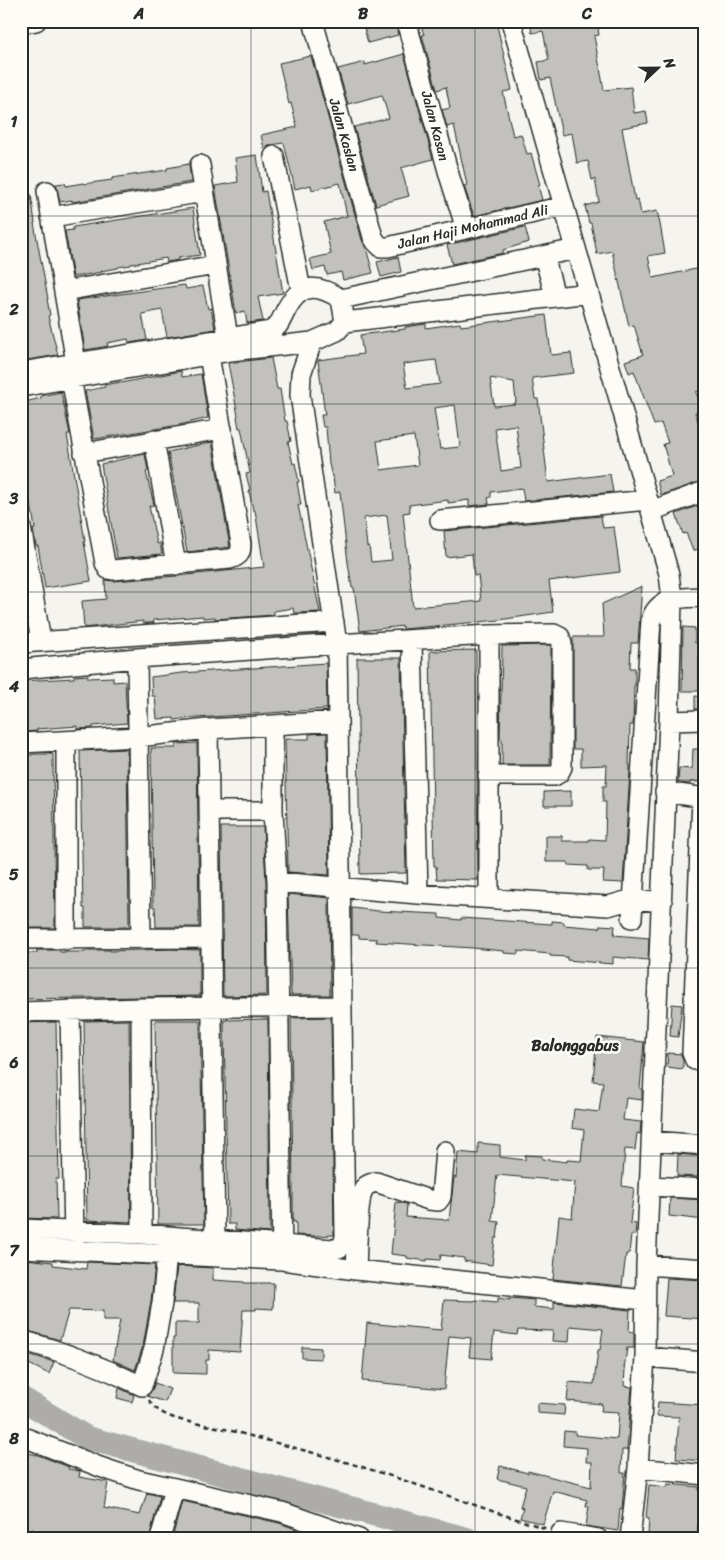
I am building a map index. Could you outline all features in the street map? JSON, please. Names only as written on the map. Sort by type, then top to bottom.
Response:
[{"type":"street","points":[[21,24],[36,21]]},
{"type":"street","name":"Jalan Kaslan","points":[[313,21],[373,237],[380,246]]},
{"type":"street","name":"Jalan Kasan","points":[[406,21],[466,230]]},
{"type":"street","points":[[511,21],[650,505],[669,574],[672,599],[662,911],[646,1265],[645,1357],[638,1468],[630,1539]]},
{"type":"street","points":[[274,156],[301,290]]},
{"type":"street","points":[[200,165],[230,345]]},
{"type":"street","points":[[47,191],[64,290],[84,453],[105,563],[108,568],[113,570],[230,559],[237,557],[241,552],[209,355]]},
{"type":"street","points":[[51,218],[204,192]]},
{"type":"street","name":"Jalan Haji Mohammad Ali","points":[[380,246],[466,230],[564,206]]},
{"type":"street","points":[[340,300],[576,248]]},
{"type":"street","points":[[544,256],[555,296]]},
{"type":"street","points":[[64,290],[216,265]]},
{"type":"street","points":[[21,372],[74,371],[209,355],[278,327],[290,301],[301,290],[312,288],[321,288],[329,291],[340,300],[344,322]]},
{"type":"street","points":[[21,387],[74,371],[230,345],[312,342],[337,331],[344,322],[589,293]]},
{"type":"street","points":[[21,1248],[167,1255],[282,1253],[338,1249],[343,1245],[345,1237],[337,644],[300,395],[301,374],[312,342]]},
{"type":"street","points":[[84,453],[222,429]]},
{"type":"street","points":[[154,440],[176,564]]},
{"type":"street","points":[[440,520],[650,505],[705,491]]},
{"type":"street","points":[[21,527],[41,641]]},
{"type":"street","points":[[632,918],[651,620],[654,612],[662,604],[672,599],[705,597]]},
{"type":"street","points":[[21,643],[334,622]]},
{"type":"street","points":[[21,669],[137,658],[337,644],[489,635],[554,634],[560,637],[562,644],[563,761],[559,773],[554,776],[488,776]]},
{"type":"street","points":[[489,635],[489,898]]},
{"type":"street","points":[[412,640],[418,894]]},
{"type":"street","points":[[137,658],[141,939]]},
{"type":"street","points":[[669,721],[705,720]]},
{"type":"street","points":[[21,743],[66,742],[138,737],[208,729],[338,721]]},
{"type":"street","points":[[273,725],[282,1253]]},
{"type":"street","points":[[208,729],[215,1239]]},
{"type":"street","points":[[66,742],[66,940]]},
{"type":"street","points":[[665,792],[704,798],[692,1053],[695,1060],[705,1061]]},
{"type":"street","points":[[209,811],[273,811]]},
{"type":"street","points":[[277,882],[418,894],[608,906],[633,899],[662,911]]},
{"type":"street","points":[[608,906],[632,918],[662,911]]},
{"type":"street","points":[[21,939],[210,938]]},
{"type":"street","points":[[21,1012],[141,1008],[341,1006]]},
{"type":"street","points":[[141,1008],[142,1234]]},
{"type":"street","points":[[70,1010],[73,1230],[75,1250]]},
{"type":"street","points":[[651,1142],[705,1145]]},
{"type":"street","points":[[356,1270],[361,1199],[364,1188],[376,1182],[429,1200],[438,1201],[441,1198],[445,1151]]},
{"type":"street","points":[[650,1186],[705,1189]]},
{"type":"street","points":[[21,1229],[73,1230],[215,1239],[356,1270],[645,1300]]},
{"type":"street","points":[[21,1340],[37,1344],[118,1374],[142,1386],[154,1349],[162,1303],[167,1255]]},
{"type":"street","points":[[646,1265],[705,1270]]},
{"type":"street","points":[[645,1357],[705,1362]]},
{"type":"street","points":[[21,1436],[139,1480],[282,1512],[360,1539]]},
{"type":"street","points":[[638,1468],[705,1475]]},
{"type":"street","points":[[160,1539],[174,1489]]},
{"type":"street","points":[[561,1533],[598,1539]]},
{"type":"path","points":[[142,1386],[152,1406],[166,1416],[220,1428],[378,1472],[520,1521],[561,1533]]},
{"type":"building","points":[[373,21],[395,21],[398,35],[368,43],[363,24]]},
{"type":"building","points":[[420,21],[496,21],[512,90],[503,92],[513,136],[521,134],[527,154],[531,153],[542,200],[474,216],[464,186],[467,185],[454,125],[447,127],[442,110],[450,108],[446,87],[437,90]]},
{"type":"building","points":[[530,21],[597,21],[599,35],[594,36],[604,90],[631,87],[634,113],[646,111],[648,123],[622,128],[635,200],[638,199],[641,214],[657,211],[660,224],[665,253],[648,256],[653,278],[705,267],[705,389],[696,392],[702,410],[695,412],[705,444],[705,480],[661,495],[657,481],[672,476],[663,444],[668,443],[661,423],[654,425],[634,371],[629,373],[625,361],[643,355],[634,325],[629,326],[612,251],[597,254],[591,223],[589,223],[585,206],[599,202],[595,179],[592,180],[588,161],[577,163],[572,133],[562,135],[550,78],[541,80],[538,62],[549,60],[543,31],[532,33]]},
{"type":"building","points":[[404,54],[433,159],[401,168],[409,196],[376,205],[354,127],[389,118],[382,95],[348,104],[338,69],[365,62],[365,65]]},
{"type":"building","points":[[311,56],[362,240],[373,273],[343,280],[341,272],[327,275],[325,267],[313,270],[310,259],[331,254],[324,222],[347,216],[340,183],[312,190],[311,185],[295,189],[284,143],[264,148],[261,135],[297,127],[279,63]]},
{"type":"building","points":[[257,155],[262,192],[266,191],[283,293],[258,297],[263,321],[247,323],[245,311],[236,313],[215,186],[238,182],[235,158]]},
{"type":"building","points":[[189,164],[191,182],[72,202],[72,200],[60,202],[56,184],[65,183],[66,186],[112,180],[112,178],[167,170],[167,168]]},
{"type":"building","points":[[31,194],[34,223],[48,299],[50,315],[48,316],[58,355],[21,361],[21,195]]},
{"type":"building","points":[[193,208],[200,255],[178,258],[178,260],[167,262],[166,258],[131,264],[73,277],[65,231],[73,230],[73,227]]},
{"type":"building","points":[[525,227],[529,242],[503,250],[503,253],[452,264],[447,245]]},
{"type":"building","points":[[398,257],[401,272],[381,277],[377,262]]},
{"type":"building","points":[[185,285],[186,289],[203,286],[208,309],[211,308],[215,329],[167,337],[162,310],[142,314],[147,340],[129,343],[128,339],[107,343],[108,346],[85,350],[77,300]]},
{"type":"building","points":[[546,315],[551,355],[571,353],[574,373],[532,378],[535,399],[538,399],[548,482],[610,474],[613,492],[524,501],[522,488],[491,492],[491,497],[488,498],[489,504],[469,506],[469,500],[448,503],[448,500],[409,505],[410,512],[403,513],[413,607],[481,601],[478,575],[474,576],[472,554],[446,557],[444,531],[601,516],[603,528],[614,527],[620,572],[549,581],[553,612],[499,620],[403,629],[403,626],[360,631],[354,588],[352,588],[348,563],[340,492],[335,493],[329,464],[326,427],[323,427],[321,415],[325,415],[318,360],[363,354],[360,335],[426,324],[426,328],[460,323],[461,326]],"holes":[[[436,360],[440,384],[407,388],[403,364]],[[490,378],[514,382],[515,404],[494,406]],[[455,405],[460,447],[440,449],[434,408]],[[516,425],[521,468],[501,471],[495,428]],[[414,436],[418,465],[381,470],[377,441]],[[387,515],[392,560],[371,562],[369,546],[367,547],[364,518]]]},
{"type":"building","points":[[271,358],[277,389],[280,389],[285,421],[287,421],[291,441],[288,442],[299,482],[297,482],[301,505],[298,505],[320,612],[294,613],[293,608],[274,611],[274,615],[215,619],[215,617],[203,618],[203,616],[153,620],[154,623],[143,623],[143,621],[84,628],[82,601],[106,599],[105,580],[177,576],[264,567],[255,510],[253,510],[246,474],[250,473],[241,428],[239,428],[228,363]]},
{"type":"building","points":[[181,371],[182,377],[201,374],[208,418],[179,425],[94,439],[85,391],[105,387],[104,385]]},
{"type":"building","points":[[61,392],[70,434],[67,434],[91,581],[45,588],[38,546],[36,546],[33,529],[35,529],[32,510],[23,470],[27,469],[23,449],[21,449],[21,403]]},
{"type":"building","points":[[212,442],[230,547],[187,552],[168,452]]},
{"type":"building","points":[[145,454],[148,471],[146,472],[154,505],[149,506],[157,544],[160,543],[162,554],[117,558],[101,464]]},
{"type":"building","points":[[705,503],[705,546],[693,551],[686,533],[683,534],[676,514]]},
{"type":"building","points":[[642,586],[638,643],[631,643],[630,668],[635,668],[635,686],[633,725],[630,725],[630,771],[623,883],[603,882],[604,870],[588,870],[588,866],[568,865],[568,862],[546,862],[546,836],[562,836],[562,841],[605,840],[606,802],[603,802],[603,786],[606,786],[607,765],[581,766],[581,749],[573,749],[573,637],[604,637],[602,604]]},
{"type":"building","points":[[683,627],[695,628],[695,643],[699,643],[699,691],[682,691]]},
{"type":"building","points":[[551,645],[550,765],[502,765],[502,739],[500,739],[502,646]]},
{"type":"building","points":[[476,650],[478,880],[437,879],[436,866],[434,866],[430,651]]},
{"type":"building","points":[[357,658],[401,658],[406,873],[360,874]]},
{"type":"building","points":[[326,663],[327,709],[174,720],[174,718],[157,719],[155,696],[152,696],[151,677],[182,673]]},
{"type":"building","points":[[88,675],[88,678],[113,677],[113,682],[125,681],[127,723],[93,726],[93,728],[78,729],[78,726],[37,729],[37,731],[24,732],[24,726],[21,726],[21,681],[74,678],[74,676]]},
{"type":"building","points":[[695,696],[705,697],[705,709],[695,709]]},
{"type":"building","points":[[327,733],[329,875],[288,872],[285,739],[309,739],[309,734]]},
{"type":"building","points":[[197,743],[199,927],[156,927],[155,907],[153,907],[151,748],[176,748],[176,744]]},
{"type":"building","points":[[127,749],[129,927],[85,927],[80,751]]},
{"type":"building","points":[[693,749],[705,749],[704,782],[678,783],[679,768],[692,769]]},
{"type":"building","points":[[53,754],[55,928],[21,928],[21,755]]},
{"type":"building","points":[[571,791],[571,806],[544,806],[544,792]]},
{"type":"building","points":[[221,827],[263,827],[266,882],[267,995],[223,996]]},
{"type":"building","points":[[288,894],[329,898],[330,995],[291,995]]},
{"type":"building","points":[[352,908],[439,914],[439,918],[461,920],[461,918],[552,924],[552,921],[564,922],[564,925],[600,928],[600,925],[615,926],[614,935],[649,938],[648,960],[613,957],[613,964],[567,960],[567,957],[518,951],[518,954],[473,948],[376,942],[377,939],[359,938],[359,935],[352,935]]},
{"type":"building","points":[[37,950],[86,952],[86,950],[200,950],[200,996],[21,999],[21,953],[37,953]]},
{"type":"building","points":[[672,1004],[682,1005],[678,1037],[670,1036]]},
{"type":"building","points":[[331,1017],[334,1235],[296,1235],[296,1222],[293,1222],[291,1018]]},
{"type":"building","points":[[268,1019],[270,1233],[235,1230],[235,1224],[228,1224],[224,1030],[224,1020]]},
{"type":"building","points":[[129,1020],[131,1222],[87,1220],[84,1021]]},
{"type":"building","points":[[155,1020],[200,1020],[204,1224],[158,1224]]},
{"type":"building","points":[[56,1022],[59,1179],[56,1179],[57,1219],[21,1218],[21,1023]]},
{"type":"building","points":[[597,1037],[644,1042],[640,1089],[642,1089],[642,1100],[626,1098],[623,1120],[641,1122],[640,1134],[637,1133],[635,1150],[625,1149],[622,1186],[634,1188],[630,1223],[636,1224],[635,1235],[631,1235],[629,1254],[626,1254],[622,1286],[553,1279],[559,1216],[572,1218],[575,1182],[497,1175],[492,1221],[499,1222],[492,1265],[441,1255],[440,1260],[427,1259],[427,1261],[391,1254],[396,1202],[407,1204],[406,1217],[449,1220],[458,1152],[478,1154],[478,1143],[500,1145],[500,1157],[525,1160],[525,1155],[542,1156],[542,1159],[567,1162],[567,1160],[581,1161],[584,1130],[572,1128],[574,1109],[599,1112],[603,1082],[593,1081]]},
{"type":"building","points":[[668,1053],[681,1054],[683,1069],[667,1067]]},
{"type":"building","points":[[678,1154],[700,1156],[698,1177],[677,1176]]},
{"type":"building","points":[[670,1198],[705,1200],[705,1220],[669,1216]]},
{"type":"building","points":[[24,1259],[53,1262],[53,1265],[86,1269],[87,1262],[155,1265],[143,1346],[135,1370],[113,1360],[120,1320],[103,1320],[103,1311],[69,1310],[60,1340],[21,1329],[21,1277]]},
{"type":"building","points":[[177,1266],[213,1268],[213,1280],[274,1283],[273,1309],[256,1308],[256,1310],[243,1310],[240,1352],[209,1350],[209,1360],[206,1360],[206,1374],[173,1373],[175,1323],[199,1323],[199,1303],[173,1303]]},
{"type":"building","points":[[667,1278],[705,1280],[705,1319],[664,1316]]},
{"type":"building","points":[[498,1298],[534,1300],[534,1307],[554,1309],[554,1302],[630,1310],[629,1331],[634,1332],[634,1348],[627,1348],[624,1386],[632,1387],[627,1450],[622,1450],[621,1473],[625,1473],[618,1531],[586,1526],[589,1506],[586,1506],[587,1500],[553,1491],[543,1524],[520,1518],[523,1508],[520,1507],[526,1486],[497,1479],[500,1466],[591,1487],[592,1462],[586,1462],[587,1448],[563,1446],[564,1431],[576,1432],[575,1435],[617,1439],[619,1412],[601,1411],[602,1404],[567,1401],[569,1382],[594,1384],[598,1350],[600,1350],[603,1329],[570,1326],[569,1342],[552,1341],[553,1331],[518,1330],[517,1335],[494,1332],[491,1359],[469,1357],[471,1338],[449,1336],[444,1389],[362,1381],[367,1323],[441,1330],[444,1300],[498,1302]]},
{"type":"building","points":[[302,1347],[321,1348],[321,1359],[302,1358]]},
{"type":"building","points":[[21,1352],[54,1362],[49,1374],[21,1360]]},
{"type":"building","points":[[155,1383],[170,1389],[165,1402],[147,1396]]},
{"type":"building","points":[[119,1388],[134,1395],[132,1402],[117,1398]]},
{"type":"building","points":[[658,1402],[705,1405],[702,1430],[703,1437],[705,1438],[705,1461],[676,1459],[679,1417],[657,1416]]},
{"type":"building","points":[[537,1403],[565,1405],[564,1415],[537,1413]]},
{"type":"building","points":[[21,1452],[38,1455],[69,1467],[68,1469],[80,1471],[79,1477],[108,1482],[104,1508],[140,1515],[147,1493],[160,1496],[149,1539],[113,1539],[113,1536],[33,1539],[33,1529],[22,1529]]},
{"type":"building","points":[[668,1484],[699,1487],[699,1492],[705,1492],[705,1522],[698,1522],[697,1539],[674,1539],[674,1536],[648,1534],[649,1519],[646,1518],[649,1485],[667,1487]]},
{"type":"building","points":[[182,1501],[279,1523],[296,1529],[294,1539],[172,1539]]},
{"type":"waterway","points":[[21,1398],[87,1438],[467,1539]]},
{"type":"district","name":"Balonggabus","points":[[575,1045]]}]
